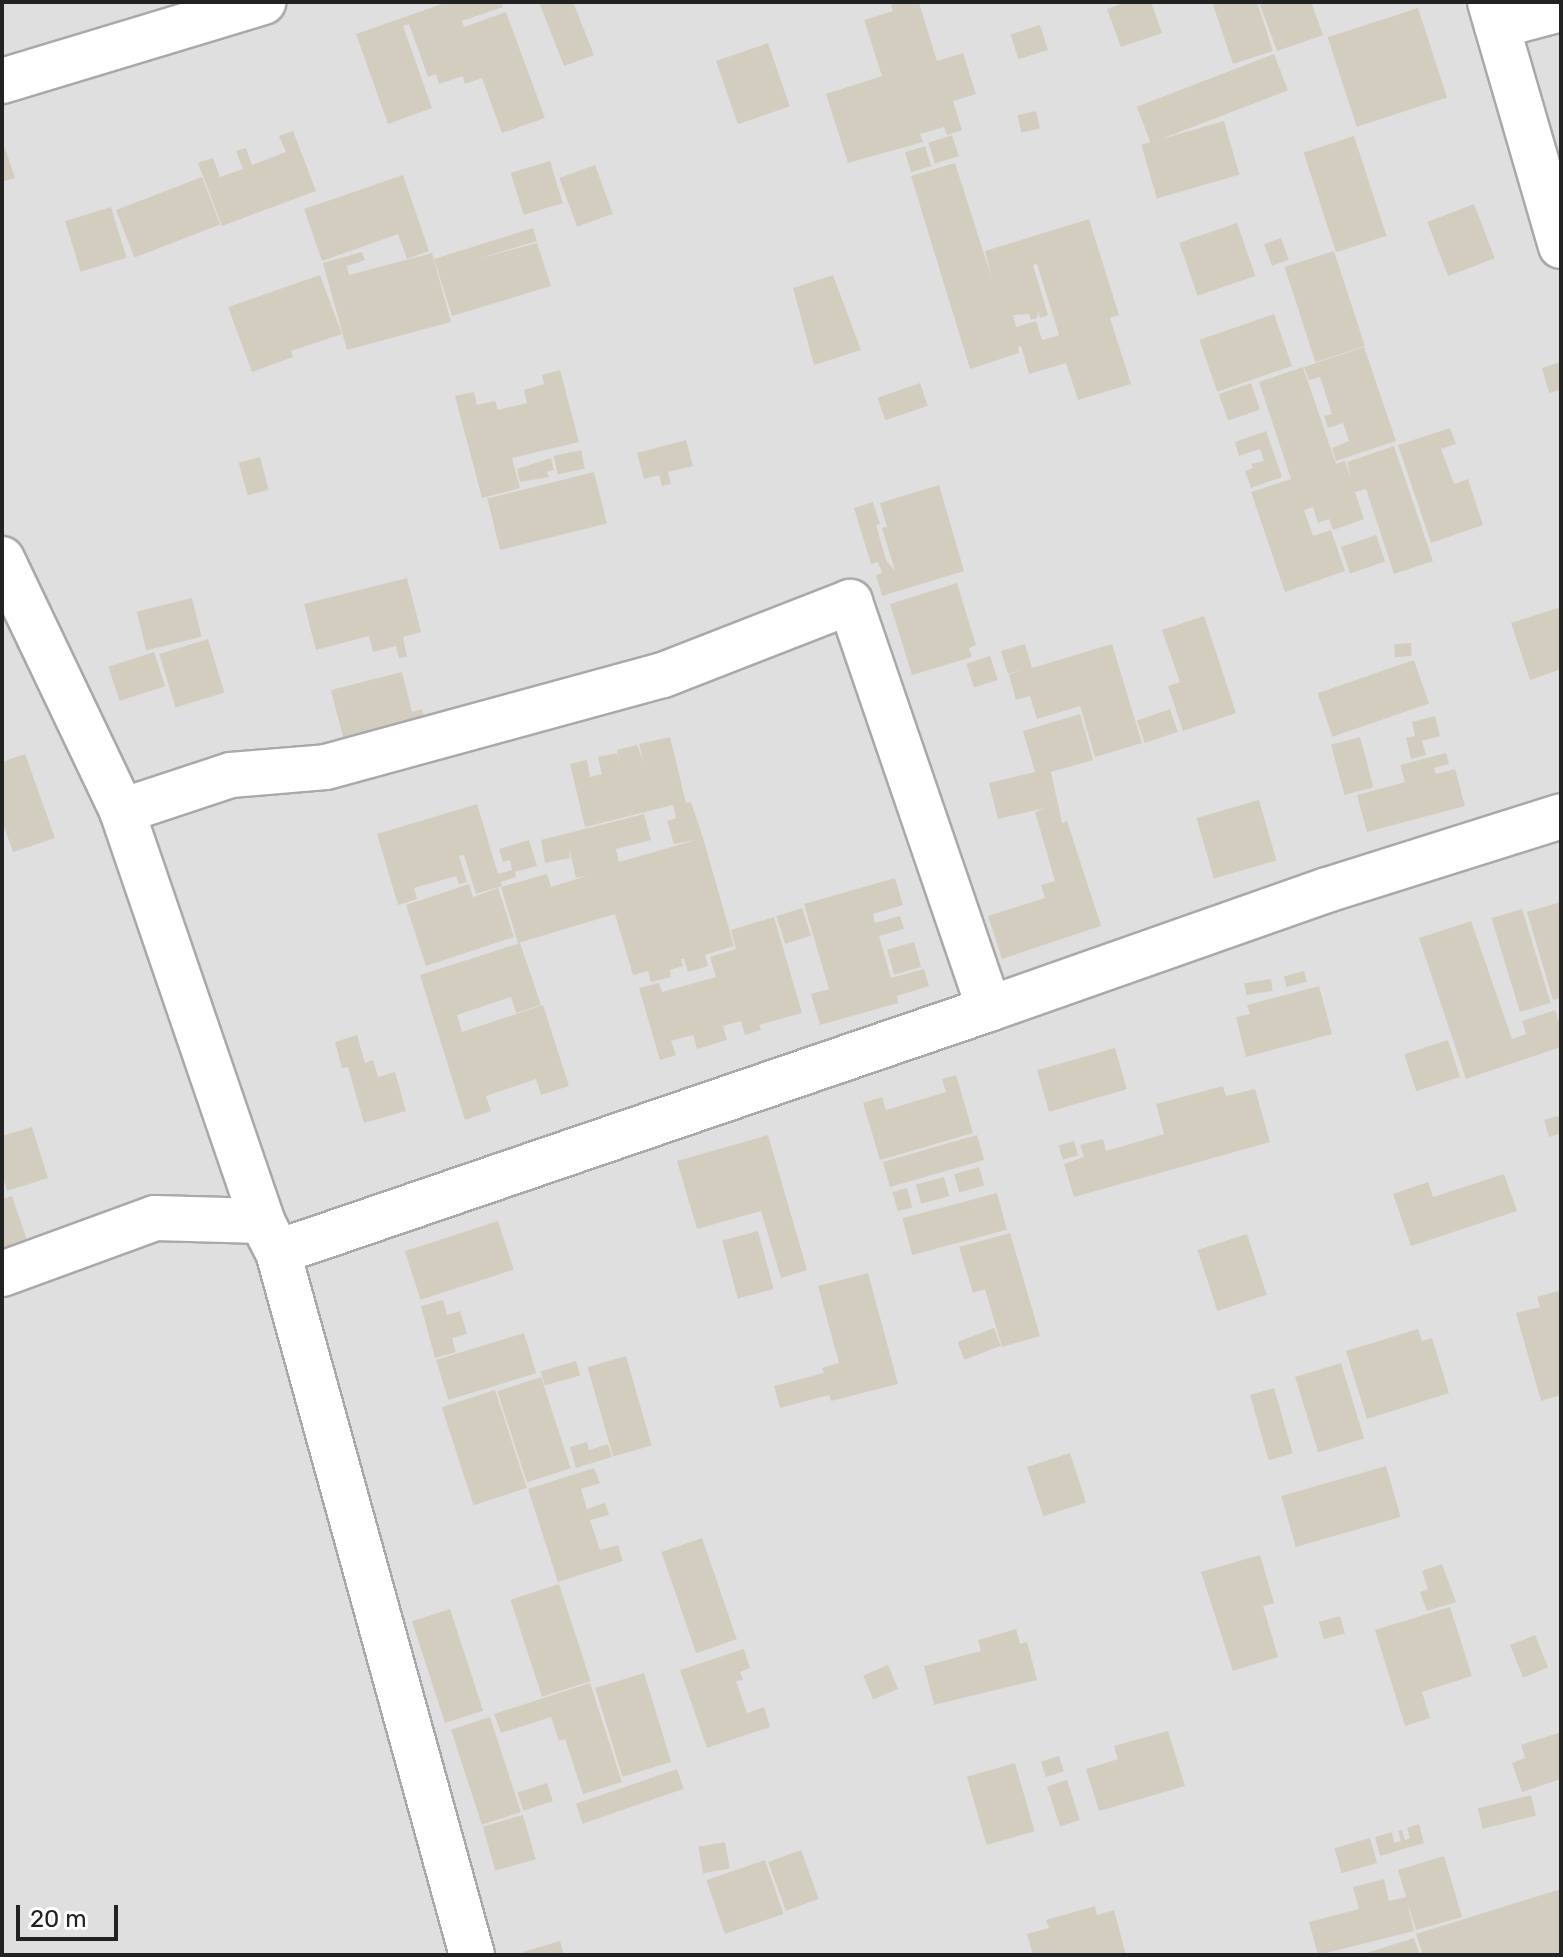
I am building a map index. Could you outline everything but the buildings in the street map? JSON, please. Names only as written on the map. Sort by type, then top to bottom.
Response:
[{"type":"street","points":[[2,81],[263,2]]},
{"type":"street","points":[[1561,9],[1494,14],[1561,246]]},
{"type":"street","points":[[2,559],[122,811],[270,1236],[472,1955]]},
{"type":"street","points":[[122,811],[231,775],[326,767],[663,675],[850,602],[989,1009]]},
{"type":"street","points":[[2,1274],[155,1218],[270,1236],[989,1009],[1327,890],[1561,816]]},
{"type":"shaded area","points":[[2,2],[1561,2],[1561,1955],[2,1955]]}]
